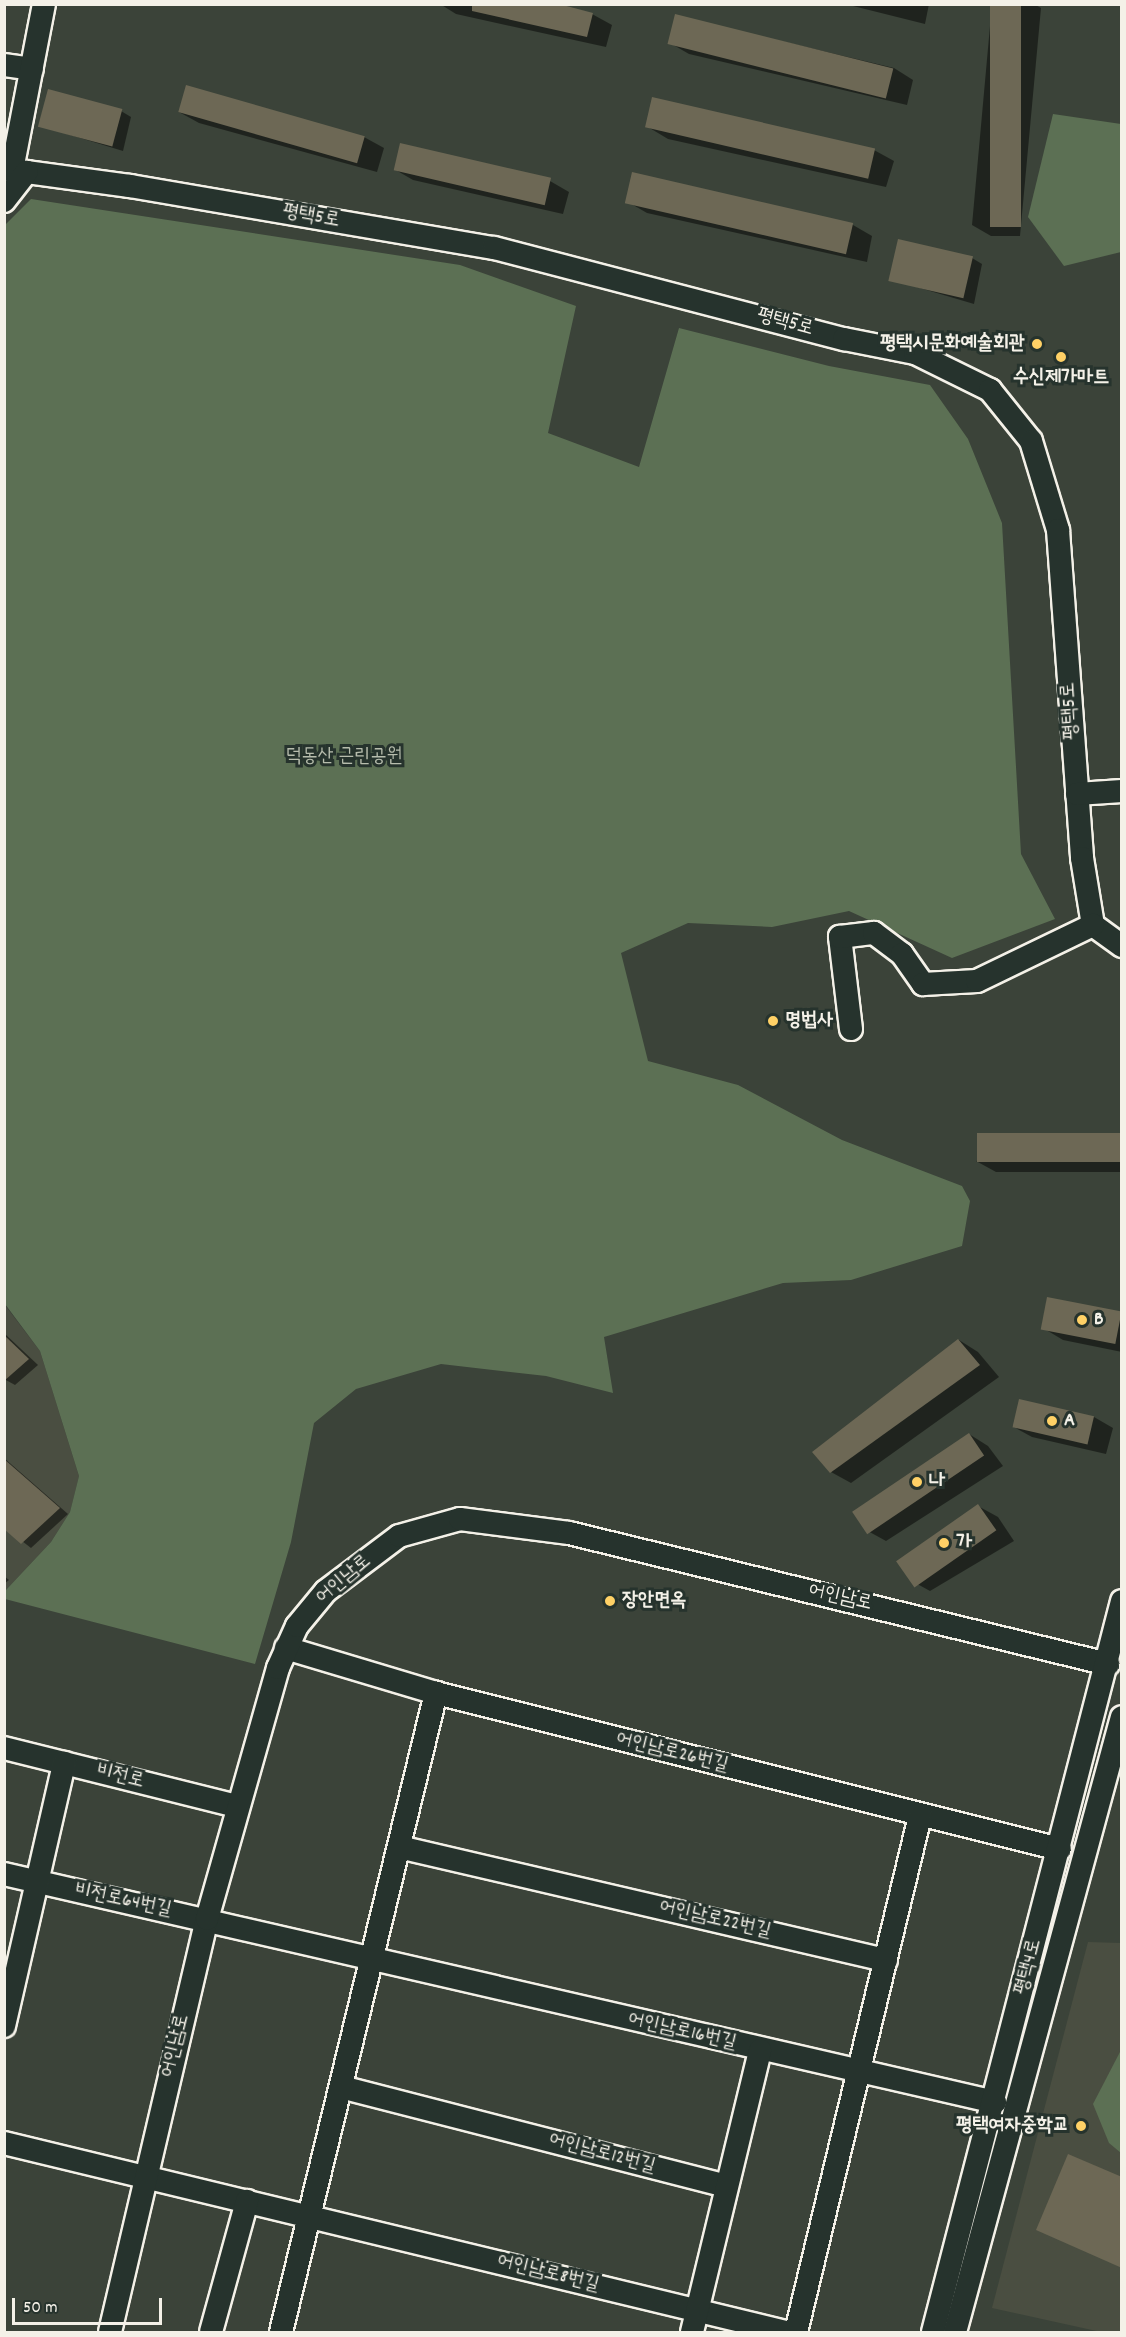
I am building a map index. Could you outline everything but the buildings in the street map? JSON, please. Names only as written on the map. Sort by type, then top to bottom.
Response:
[{"type":"street","points":[[4,201],[15,171],[44,4]]},
{"type":"street","points":[[4,65],[32,69]]},
{"type":"street","name":"평택5로","points":[[15,171],[494,248],[915,353],[990,390],[1031,441],[1058,530],[1082,858],[1093,925]]},
{"type":"street","points":[[1077,794],[1122,791]]},
{"type":"street","points":[[851,1029],[840,937],[874,933],[902,954],[923,984],[977,981],[1093,925],[1122,946]]},
{"type":"street","name":"어인남로","points":[[110,2332],[207,1918],[237,1806],[286,1648],[297,1626],[326,1590],[399,1536],[460,1519],[569,1533],[1108,1664]]},
{"type":"street","name":"평택4로","points":[[933,2332],[995,2102],[1108,1664],[1122,1601]]},
{"type":"street","name":"어인남로26번길","points":[[286,1648],[436,1693],[1059,1849]]},
{"type":"street","points":[[285,2331],[309,2217],[370,1958],[436,1693]]},
{"type":"street","name":"평택4로","points":[[954,2332],[1122,1717]]},
{"type":"street","name":"비전로","points":[[4,1748],[237,1806]]},
{"type":"street","points":[[4,2026],[64,1763]]},
{"type":"street","points":[[796,2332],[860,2074],[920,1816]]},
{"type":"street","name":"어인남로22번길","points":[[399,1847],[886,1960]]},
{"type":"street","name":"비전로64번길","points":[[4,1874],[207,1918]]},
{"type":"street","name":"어인남로16번길","points":[[207,1918],[860,2074],[995,2102]]},
{"type":"street","points":[[692,2332],[760,2050]]},
{"type":"street","name":"어인남로12번길","points":[[341,2087],[726,2186]]},
{"type":"street","points":[[4,2143],[145,2177]]},
{"type":"street","name":"어인남로8번길","points":[[145,2177],[786,2332]]},
{"type":"street","points":[[211,2332],[247,2201]]},
{"type":"shaded area","points":[[4,1304],[40,1351],[79,1476],[70,1512],[51,1542],[5,1591]]},
{"type":"shaded area","name":"평택여자중학교","points":[[1088,1942],[1121,1943],[1121,2332],[1101,2332],[992,2308]]},
{"type":"green space","points":[[1053,114],[1121,124],[1121,252],[1064,266],[1028,217]]},
{"type":"green space","name":"덕동산 근린공원","points":[[31,199],[460,265],[576,306],[548,433],[639,467],[679,328],[829,366],[930,385],[968,439],[1002,523],[1021,854],[1055,919],[952,958],[849,911],[772,927],[688,923],[621,953],[648,1061],[738,1085],[842,1140],[962,1186],[970,1201],[962,1246],[851,1280],[783,1283],[604,1337],[613,1393],[546,1376],[441,1364],[356,1389],[314,1423],[291,1542],[255,1664],[5,1599],[5,1591],[51,1542],[70,1512],[79,1476],[40,1351],[5,1304],[4,226]]},
{"type":"green space","points":[[1121,2050],[1121,2153],[1109,2143],[1093,2104]]},
{"type":"place","name":"평택시문화예술회관","points":[[1037,344]]},
{"type":"place","name":"수신제가마트","points":[[1061,357]]},
{"type":"place","name":"명법사","points":[[773,1021]]},
{"type":"place","name":"B","points":[[1082,1320]]},
{"type":"place","name":"A","points":[[1052,1421]]},
{"type":"place","name":"나","points":[[917,1482]]},
{"type":"place","name":"가","points":[[944,1543]]},
{"type":"place","name":"장안면옥","points":[[610,1601]]},
{"type":"place","name":"평택여자중학교","points":[[1081,2126]]}]
